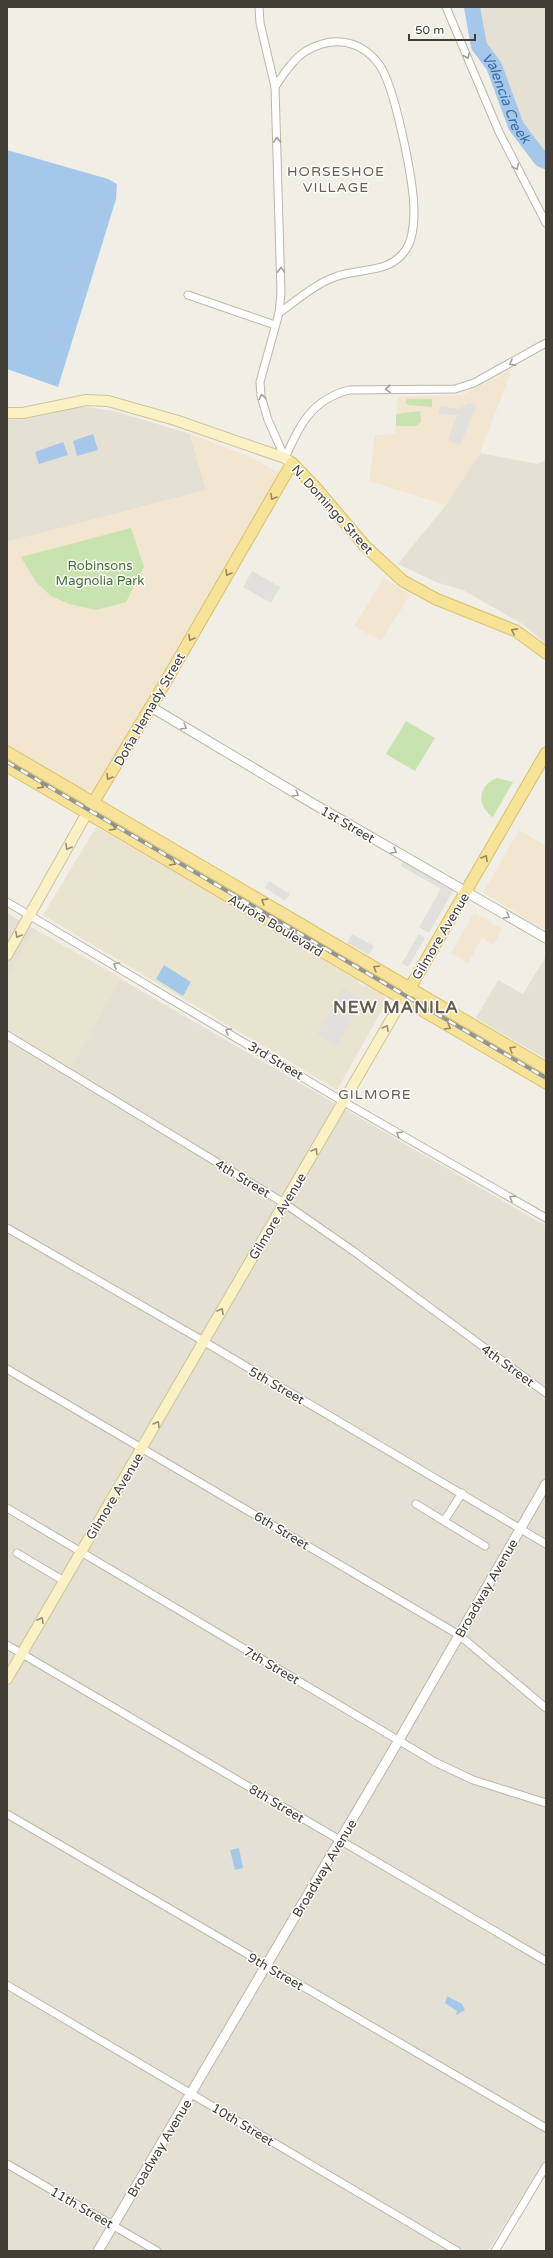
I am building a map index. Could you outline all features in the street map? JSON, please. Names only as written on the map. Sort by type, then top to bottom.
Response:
[{"type":"main road","name":"N. Domingo Street","points":[[7,413],[23,412],[86,400],[108,401],[175,420],[288,461],[315,486],[365,546],[402,581],[436,599],[516,631],[546,653]]},
{"type":"main road","name":"Doña Hemady Street","points":[[7,955],[88,813],[151,707],[288,461]]},
{"type":"main road","name":"Aurora Boulevard","points":[[7,752],[546,1068]]},
{"type":"main road","name":"Gilmore Avenue","points":[[7,1679],[546,753]]},
{"type":"main road","name":"Aurora Boulevard","points":[[7,766],[546,1083]]},
{"type":"street","points":[[259,7],[260,23],[275,88],[281,293],[279,313],[260,382],[268,420],[288,461]]},
{"type":"street","points":[[446,7],[499,132],[546,223]]},
{"type":"street","points":[[275,88],[288,68],[306,51],[335,40],[346,41],[366,50],[379,64],[395,108],[411,184],[414,212],[412,230],[405,251],[397,260],[388,266],[330,279],[279,313]]},
{"type":"street","points":[[188,295],[275,325]]},
{"type":"street","points":[[288,461],[310,412],[333,394],[349,390],[455,388],[474,383],[546,343]]},
{"type":"street","name":"1st Street","points":[[151,707],[546,938]]},
{"type":"street","name":"3rd Street","points":[[7,902],[344,1102],[546,1218]]},
{"type":"street","name":"4th Street","points":[[7,1035],[284,1203],[362,1258],[546,1393]]},
{"type":"street","name":"5th Street","points":[[7,1228],[462,1493],[546,1544]]},
{"type":"street","name":"6th Street","points":[[7,1369],[459,1635],[546,1708]]},
{"type":"street","name":"Broadway Avenue","points":[[98,2251],[399,1740],[546,1484]]},
{"type":"street","points":[[444,1521],[462,1493]]},
{"type":"street","points":[[416,1504],[485,1546]]},
{"type":"street","name":"7th Street","points":[[7,1508],[435,1762],[473,1780],[546,1803]]},
{"type":"street","points":[[17,1553],[64,1581]]},
{"type":"street","name":"8th Street","points":[[7,1645],[546,1962]]},
{"type":"street","name":"9th Street","points":[[7,1814],[546,2128]]},
{"type":"street","name":"10th Street","points":[[7,1985],[457,2251]]},
{"type":"street","name":"11th Street","points":[[7,2164],[156,2251]]},
{"type":"street","points":[[495,2251],[546,2166]]},
{"type":"shaded area","points":[[475,7],[546,7],[546,160],[542,158],[517,125],[495,66],[482,43]]},
{"type":"shaded area","points":[[512,370],[480,453],[446,505],[369,481],[375,435],[395,434],[398,397],[462,395]]},
{"type":"shaded area","points":[[469,403],[476,406],[460,446],[448,439],[457,415],[438,414],[440,406],[459,409]]},
{"type":"shaded area","points":[[79,406],[114,411],[190,434],[206,490],[7,542],[7,420],[27,419]]},
{"type":"shaded area","points":[[190,434],[253,458],[279,473],[97,788],[85,791],[7,745],[7,542],[206,490]]},
{"type":"shaded area","points":[[480,453],[537,464],[546,460],[546,644],[524,625],[463,590],[436,582],[398,564],[446,505]]},
{"type":"shaded area","points":[[252,571],[280,587],[271,603],[243,587]]},
{"type":"shaded area","points":[[384,578],[410,595],[381,641],[354,626]]},
{"type":"shaded area","points":[[96,827],[360,979],[358,983],[364,987],[368,984],[382,993],[385,997],[385,1005],[337,1090],[43,915]]},
{"type":"shaded area","points":[[519,830],[546,846],[546,930],[483,893]]},
{"type":"shaded area","points":[[403,861],[453,891],[429,933],[419,927],[441,889],[401,866]]},
{"type":"shaded area","points":[[269,881],[290,894],[285,901],[265,888]]},
{"type":"shaded area","points":[[7,913],[546,1226],[546,2158],[488,2251],[7,2251]]},
{"type":"shaded area","points":[[474,913],[502,929],[493,945],[482,938],[468,963],[451,953]]},
{"type":"shaded area","points":[[34,929],[121,978],[70,1070],[7,1032],[7,977]]},
{"type":"shaded area","points":[[352,934],[374,946],[369,955],[347,943]]},
{"type":"shaded area","points":[[419,934],[425,938],[408,967],[402,963]]},
{"type":"shaded area","points":[[546,956],[546,1059],[476,1018],[498,980],[523,994]]},
{"type":"shaded area","points":[[343,988],[363,1000],[337,1045],[317,1034]]},
{"type":"green space","points":[[407,399],[432,399],[432,407],[408,405],[405,402]]},
{"type":"green space","points":[[420,411],[421,422],[416,426],[396,426],[396,414]]},
{"type":"green space","name":"Robinsons Magnolia Park","points":[[131,528],[144,567],[126,602],[96,610],[69,604],[51,596],[36,582],[21,557]]},
{"type":"green space","points":[[406,721],[435,738],[415,771],[386,754]]},
{"type":"green space","points":[[497,778],[513,782],[493,817],[484,807],[482,796],[486,786]]},
{"type":"water","points":[[7,150],[108,179],[117,184],[116,199],[58,387],[7,369]]},
{"type":"water","points":[[93,434],[98,450],[77,456],[73,441]]},
{"type":"water","points":[[63,442],[68,455],[39,464],[35,452]]},
{"type":"water","points":[[164,965],[191,982],[183,996],[156,979]]},
{"type":"water","points":[[239,1848],[243,1868],[235,1870],[230,1850]]},
{"type":"water","points":[[447,1996],[462,2004],[465,2010],[456,2015],[457,2011],[445,2003]]},
{"type":"waterway","name":"Valencia Creek","points":[[472,7],[479,46],[494,66],[516,126],[541,159],[546,161]]},
{"type":"railway","points":[[7,762],[546,1078]]},
{"type":"district","name":"HORSESHOE VILLAGE","points":[[336,180]]},
{"type":"district","name":"NEW MANILA","points":[[396,1007]]},
{"type":"district","name":"GILMORE","points":[[375,1094]]}]
